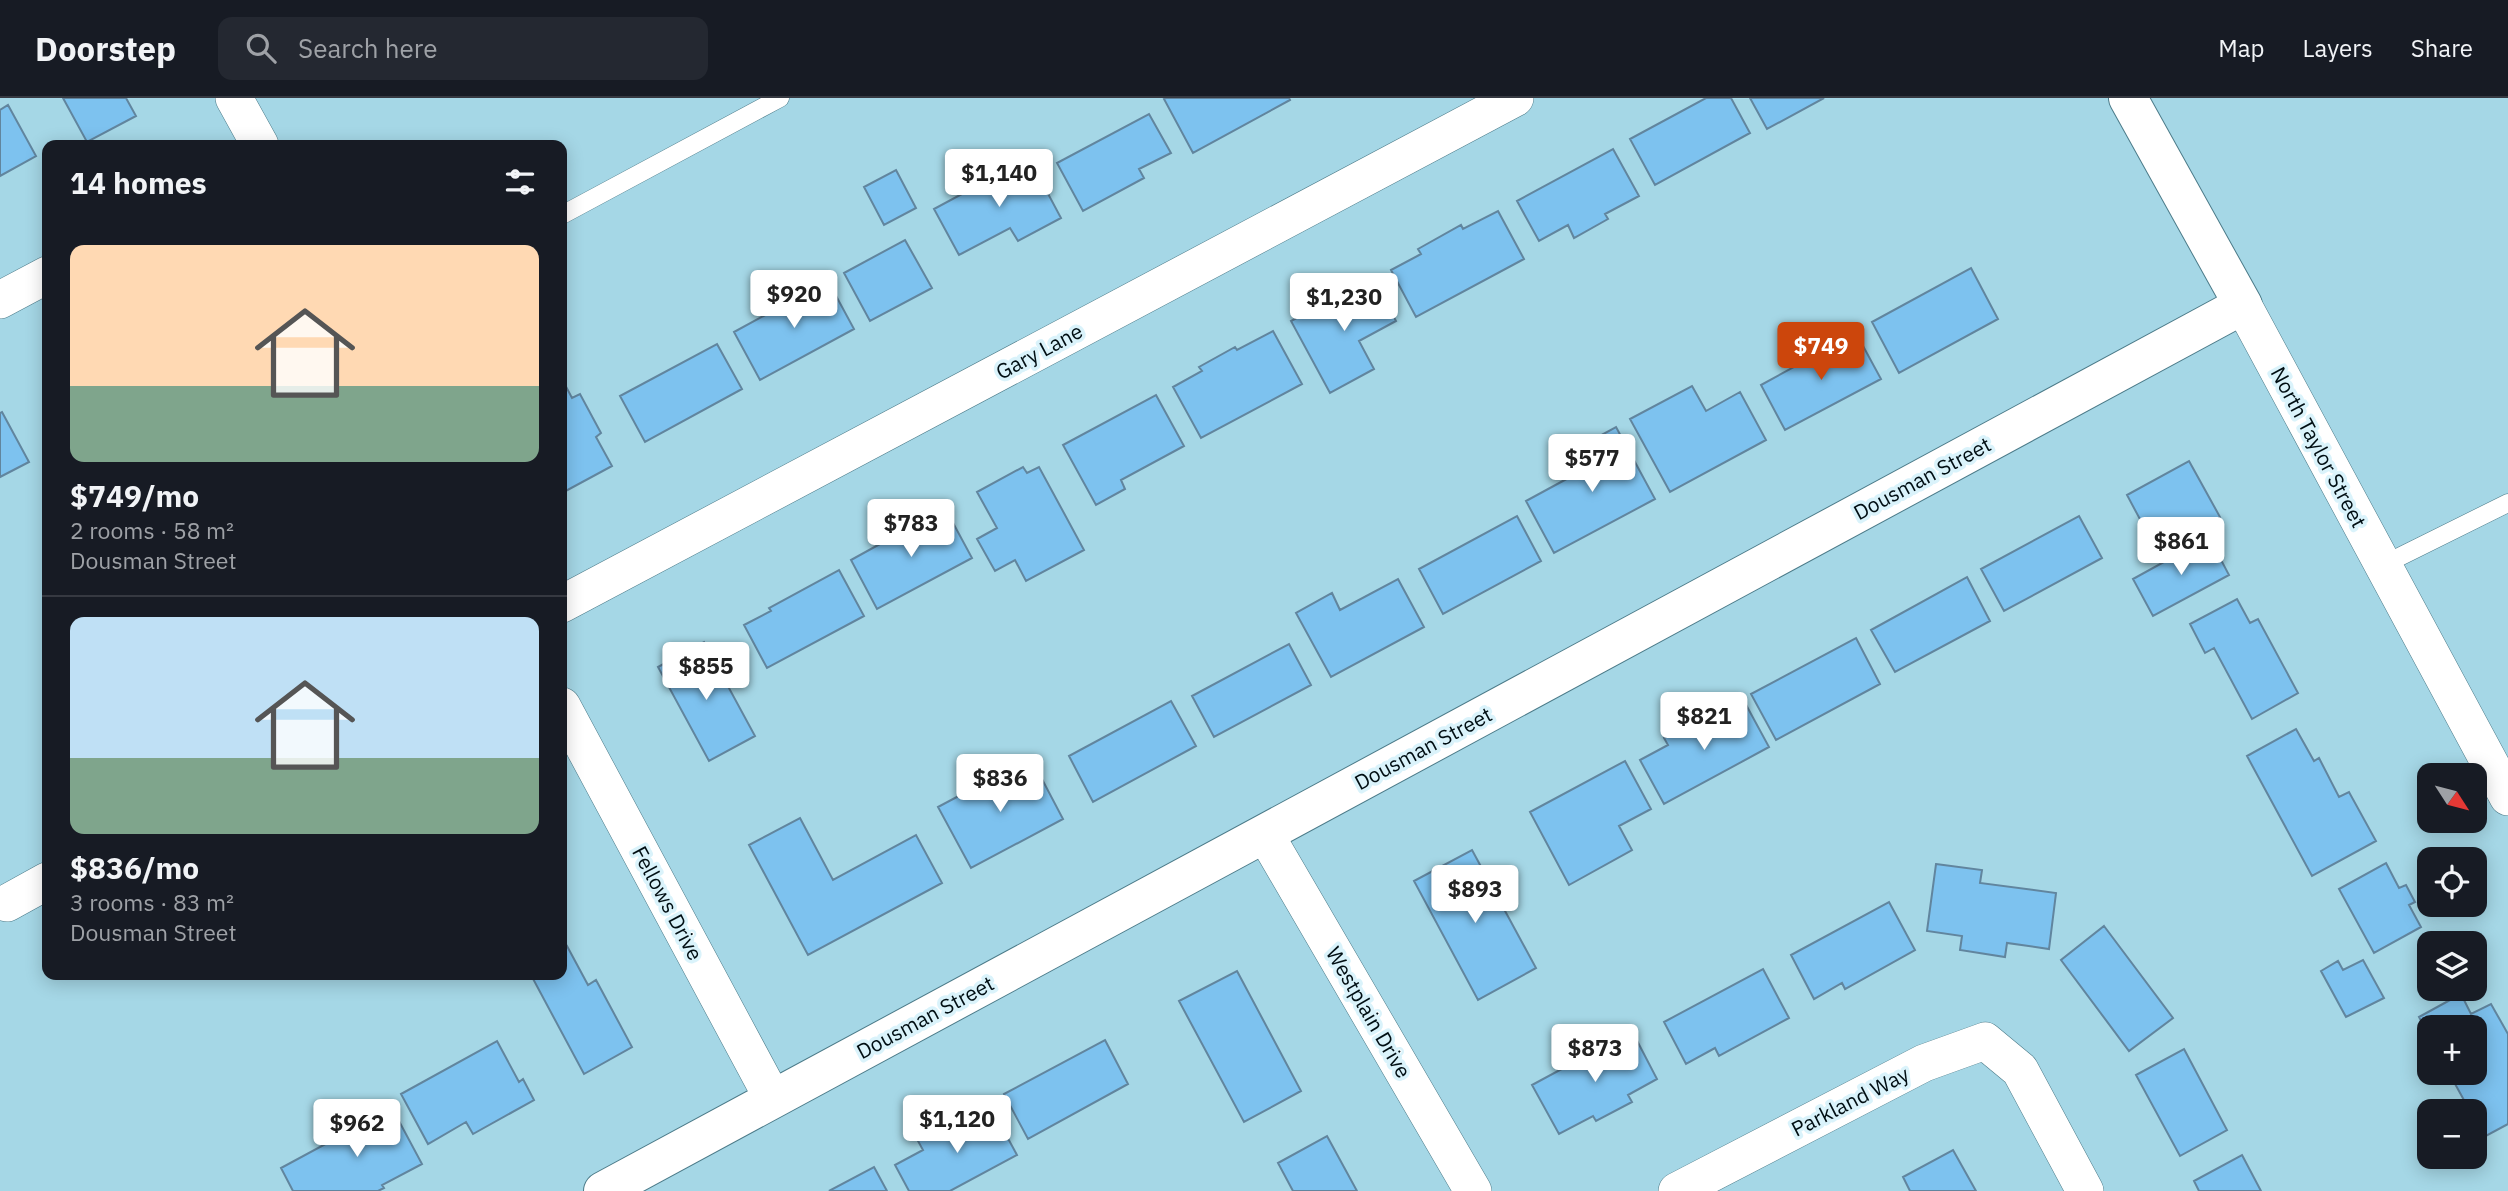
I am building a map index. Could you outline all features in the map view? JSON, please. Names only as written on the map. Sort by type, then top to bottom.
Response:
[{"type":"street","points":[[234,98],[257,140]]},
{"type":"street","name":"Gary Lane","points":[[567,601],[1515,98]]},
{"type":"street","name":"North Taylor Street","points":[[2128,98],[2243,305],[2508,797]]},
{"type":"street","points":[[0,300],[42,278]]},
{"type":"street","name":"Dousman Street","points":[[603,1191],[2243,305]]},
{"type":"street","name":"Fellows Drive","points":[[567,715],[773,1099]]},
{"type":"street","name":"Westplain Drive","points":[[1265,834],[1473,1191]]},
{"type":"street","points":[[7,903],[42,884]]},
{"type":"street","name":"Parkland Way","points":[[1677,1191],[1924,1063],[1985,1041],[2021,1070],[2085,1191]]},
{"type":"lane","points":[[567,212],[780,98]]},
{"type":"lane","points":[[2383,565],[2508,503]]},
{"type":"building","points":[[63,98],[126,98],[136,116],[91,140],[86,140]]},
{"type":"building","points":[[1706,98],[1731,98],[1750,133],[1655,185],[1630,139]]},
{"type":"building","points":[[1750,98],[1824,98],[1767,129]]},
{"type":"building","points":[[1164,99],[1290,100],[1193,153]]},
{"type":"building","points":[[8,105],[36,156],[0,176],[0,110]]},
{"type":"building","points":[[1149,114],[1171,153],[1139,169],[1144,178],[1083,211],[1057,163]]},
{"type":"building","points":[[1613,149],[1639,196],[1605,214],[1608,219],[1574,238],[1568,225],[1539,241],[1517,201]]},
{"type":"building","points":[[1029,158],[1061,218],[1018,241],[1010,228],[959,255],[934,209]]},
{"type":"building","points":[[896,170],[916,208],[884,225],[864,187]]},
{"type":"building","points":[[1498,211],[1524,259],[1416,317],[1391,270],[1421,254],[1418,249],[1461,225],[1463,229]]},
{"type":"building","points":[[905,240],[932,288],[870,321],[844,273]]},
{"type":"building","points":[[1971,268],[1998,319],[1899,373],[1872,322]]},
{"type":"building","points":[[1373,277],[1396,321],[1359,341],[1374,369],[1330,393],[1291,321]]},
{"type":"building","points":[[828,281],[854,329],[760,380],[734,332]]},
{"type":"building","points":[[1273,331],[1302,384],[1201,438],[1173,387],[1202,371],[1199,367],[1235,347],[1237,350]]},
{"type":"building","points":[[1856,333],[1881,379],[1785,430],[1761,385]]},
{"type":"building","points":[[717,344],[742,389],[645,442],[620,396]]},
{"type":"building","points":[[1692,386],[1706,411],[1740,392],[1766,440],[1670,492],[1630,419]]},
{"type":"building","points":[[567,388],[572,398],[580,394],[601,433],[596,437],[612,466],[567,490]]},
{"type":"building","points":[[1156,395],[1184,446],[1121,480],[1125,489],[1096,505],[1063,445]]},
{"type":"building","points":[[2,412],[29,462],[0,477],[0,413]]},
{"type":"building","points":[[1616,427],[1655,499],[1554,553],[1526,501],[1596,463],[1585,444]]},
{"type":"building","points":[[2189,461],[2220,517],[2157,551],[2127,495]]},
{"type":"building","points":[[1023,467],[1027,473],[1039,467],[1084,550],[1026,581],[1015,560],[995,571],[977,539],[997,528],[977,492]]},
{"type":"building","points":[[945,508],[972,558],[877,609],[851,560]]},
{"type":"building","points":[[1517,516],[1541,561],[1443,614],[1419,569]]},
{"type":"building","points":[[2079,516],[2102,558],[2004,611],[1981,569]]},
{"type":"building","points":[[2209,537],[2229,575],[2153,616],[2133,579]]},
{"type":"building","points":[[839,570],[864,616],[767,668],[744,625],[771,611],[769,608]]},
{"type":"building","points":[[1967,577],[1990,621],[1895,672],[1871,630]]},
{"type":"building","points":[[1398,579],[1424,627],[1331,677],[1296,613],[1332,593],[1340,610]]},
{"type":"building","points":[[2237,599],[2250,623],[2258,619],[2298,693],[2252,719],[2214,648],[2205,653],[2190,624]]},
{"type":"building","points":[[1856,638],[1880,684],[1776,740],[1751,694]]},
{"type":"building","points":[[704,642],[755,736],[709,761],[658,667]]},
{"type":"building","points":[[1289,644],[1311,685],[1214,737],[1192,696]]},
{"type":"building","points":[[1171,701],[1196,746],[1093,802],[1069,756]]},
{"type":"building","points":[[1744,701],[1769,747],[1664,804],[1640,760],[1668,745],[1664,738],[1705,717],[1708,721]]},
{"type":"building","points":[[2296,729],[2314,761],[2319,758],[2339,797],[2349,792],[2376,841],[2312,876],[2247,756]]},
{"type":"building","points":[[1625,761],[1651,809],[1619,826],[1632,850],[1569,885],[1530,812]]},
{"type":"building","points":[[1033,762],[1063,819],[971,868],[938,807],[985,782],[987,787]]},
{"type":"building","points":[[800,818],[833,880],[916,835],[942,883],[808,955],[749,845]]},
{"type":"building","points":[[1472,850],[1536,968],[1478,1000],[1414,881]]},
{"type":"building","points":[[2386,863],[2399,888],[2406,885],[2415,902],[2409,905],[2421,927],[2374,953],[2339,889]]},
{"type":"building","points":[[1936,864],[1982,870],[1980,883],[2056,893],[2049,949],[2007,943],[2005,957],[1960,950],[1962,936],[1927,931]]},
{"type":"building","points":[[1889,902],[1915,950],[1845,989],[1842,983],[1814,999],[1791,955]]},
{"type":"building","points":[[2104,926],[2173,1018],[2129,1051],[2061,960]]},
{"type":"building","points":[[567,946],[588,985],[596,980],[632,1047],[584,1074],[534,980],[567,980]]},
{"type":"building","points":[[2363,960],[2384,998],[2346,1017],[2321,971],[2338,961],[2343,970]]},
{"type":"building","points":[[1763,969],[1789,1018],[1719,1056],[1715,1048],[1686,1064],[1664,1022]]},
{"type":"building","points":[[1237,971],[1301,1091],[1244,1122],[1179,1001]]},
{"type":"building","points":[[2448,1001],[2464,1001],[2471,1014],[2491,1004],[2508,1034],[2508,1124],[2487,1135],[2487,1099],[2463,1099],[2456,1085],[2487,1085],[2487,1015],[2423,1015]]},
{"type":"building","points":[[1632,1031],[1657,1079],[1628,1095],[1632,1102],[1596,1121],[1593,1116],[1559,1134],[1532,1085]]},
{"type":"building","points":[[1105,1040],[1128,1084],[1028,1139],[1004,1094]]},
{"type":"building","points":[[497,1041],[519,1082],[523,1079],[534,1100],[473,1134],[466,1122],[428,1144],[401,1094]]},
{"type":"building","points":[[2184,1049],[2227,1130],[2180,1156],[2136,1075]]},
{"type":"building","points":[[392,1108],[422,1164],[382,1185],[384,1188],[378,1191],[293,1191],[281,1168]]},
{"type":"building","points":[[992,1109],[1017,1155],[950,1191],[909,1191],[895,1165],[923,1150],[918,1141],[955,1122],[958,1128]]},
{"type":"building","points":[[1327,1136],[1357,1191],[1293,1191],[1278,1163]]},
{"type":"building","points":[[1953,1150],[1976,1191],[1910,1191],[1903,1177]]},
{"type":"building","points":[[2242,1155],[2261,1191],[2199,1191],[2194,1181]]},
{"type":"building","points":[[874,1167],[887,1191],[829,1191]]}]
